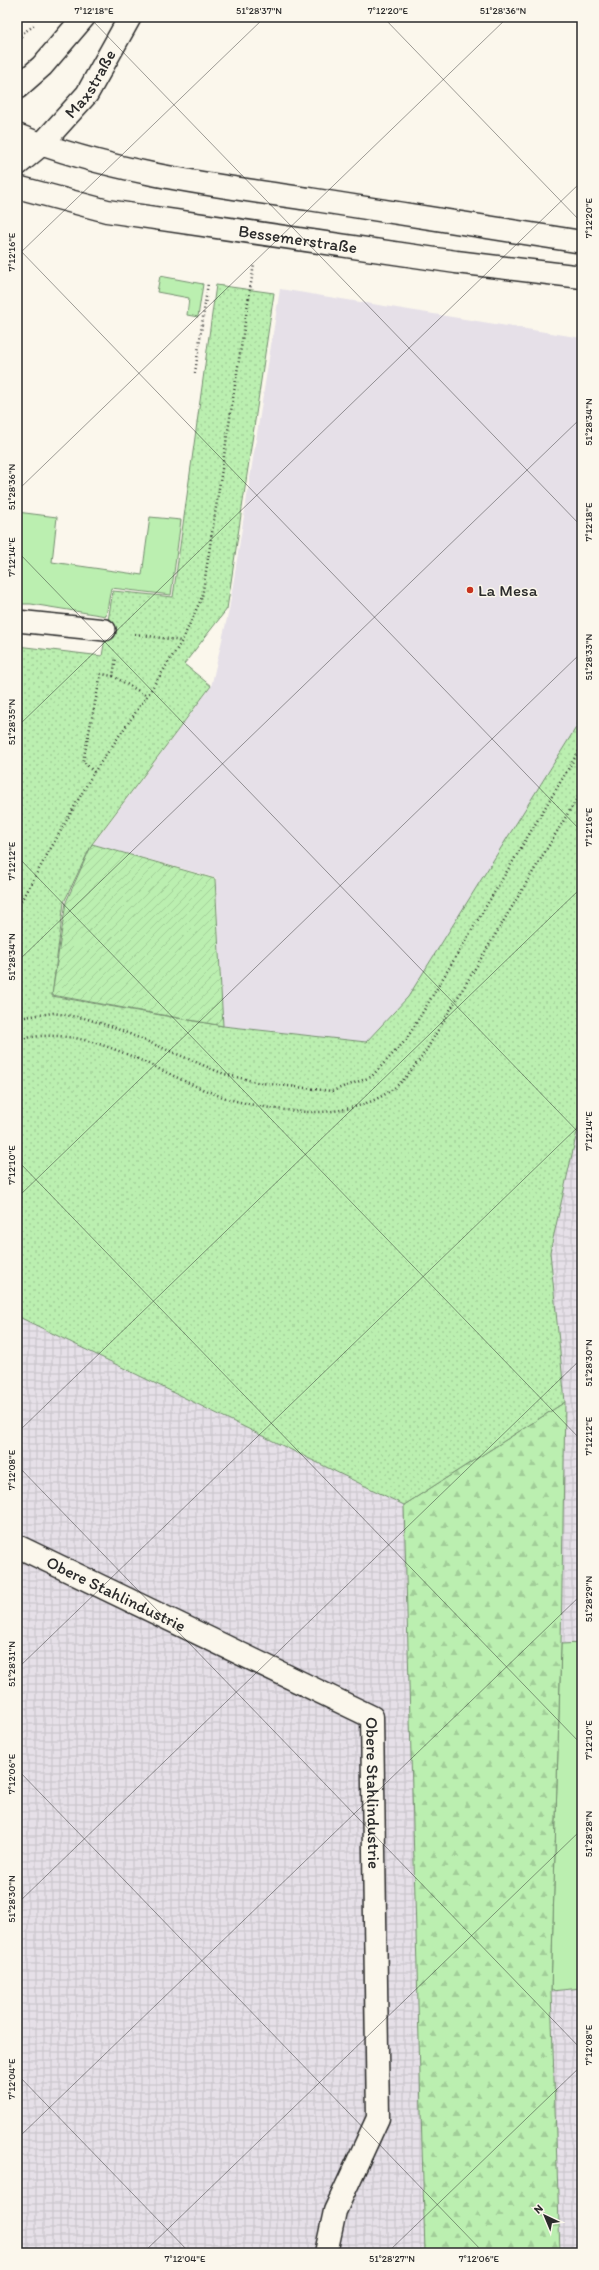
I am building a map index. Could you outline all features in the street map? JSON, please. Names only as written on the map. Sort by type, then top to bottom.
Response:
[{"type":"street","points":[[17,88],[42,66],[84,17]]},
{"type":"street","name":"Maxstraße","points":[[41,145],[87,94],[130,17]]},
{"type":"street","points":[[17,135],[41,145],[116,166],[225,187],[582,242]]},
{"type":"street","points":[[17,165],[41,145]]},
{"type":"street","name":"Bessemerstraße","points":[[17,187],[108,212],[258,234],[582,277]]},
{"type":"street","name":"Obere Stahlindustrie","points":[[17,1546],[372,1717],[378,2118],[335,2211],[326,2253]]},
{"type":"lane","points":[[17,622],[112,631]]},
{"type":"path","points":[[17,908],[94,772],[147,696],[182,641],[202,597],[258,234]]},
{"type":"path","points":[[195,373],[208,283]]},
{"type":"path","points":[[113,676],[112,631],[182,641]]},
{"type":"path","points":[[94,772],[83,762],[101,674],[113,676],[147,696]]},
{"type":"path","points":[[17,1018],[53,1013],[84,1018],[113,1026],[224,1074],[261,1084],[332,1092],[371,1077],[406,1040],[582,746]]},
{"type":"path","points":[[17,1040],[43,1035],[76,1038],[108,1047],[229,1098],[272,1108],[310,1113],[342,1111],[374,1100],[402,1082],[422,1057],[582,790]]},
{"type":"shaded area","points":[[280,289],[582,338],[582,703],[577,726],[408,997],[366,1042],[223,1026],[216,878],[93,844],[211,687],[229,610]]},
{"type":"shaded area","points":[[582,1110],[582,1643],[561,1644],[565,1402],[550,1252]]},
{"type":"shaded area","points":[[17,1316],[404,1505],[425,2253],[17,2253]]},
{"type":"shaded area","points":[[582,1988],[582,2253],[560,2253],[551,1991]]},
{"type":"green space","points":[[160,276],[203,284],[198,317],[187,315],[189,298],[157,292]]},
{"type":"green space","points":[[216,285],[274,293],[227,609],[184,664],[211,686],[92,844],[64,902],[52,996],[223,1026],[366,1042],[408,997],[577,726],[582,703],[582,1110],[550,1252],[565,1402],[404,1505],[17,1316],[17,646],[102,656],[113,591],[173,597]]},
{"type":"green space","points":[[17,512],[57,517],[52,562],[142,575],[150,517],[181,520],[171,595],[111,588],[106,616],[31,604],[17,604]]},
{"type":"green space","points":[[92,844],[215,879],[223,1026],[52,995],[66,902]]},
{"type":"green space","points":[[565,1402],[561,1644],[551,1991],[560,2253],[425,2253],[404,1505]]},
{"type":"green space","points":[[582,1643],[582,1988],[551,1991],[561,1644]]},
{"type":"place","name":"La Mesa","points":[[470,590]]}]
